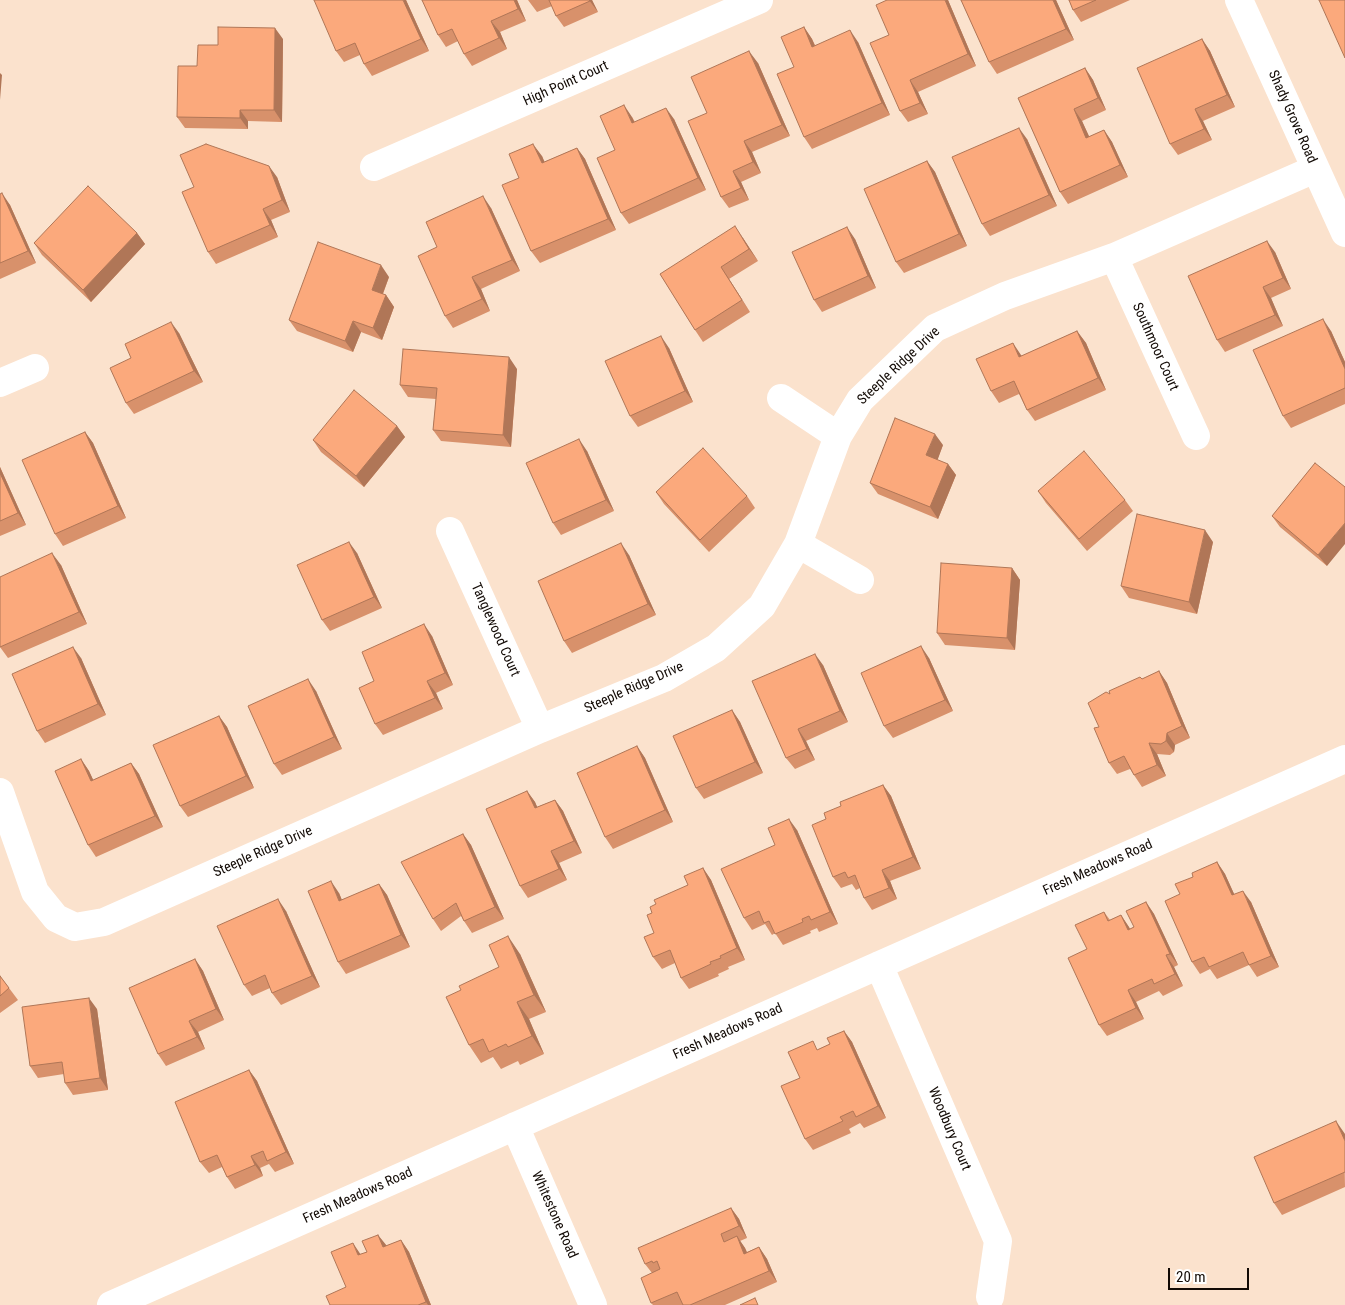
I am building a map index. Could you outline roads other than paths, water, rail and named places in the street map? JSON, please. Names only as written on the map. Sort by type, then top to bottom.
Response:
[{"type":"street","name":"High Point Court","points":[[374,167],[758,0]]},
{"type":"street","name":"Shady Grove Road","points":[[1239,0],[1345,233]]},
{"type":"street","name":"Steeple Ridge Drive","points":[[0,792],[35,892],[56,918],[75,927],[104,922],[540,729],[664,678],[716,648],[762,606],[798,544],[838,436],[860,400],[934,328],[1005,296],[1114,257],[1315,169]]},
{"type":"street","name":"Southmoor Court","points":[[1114,257],[1196,436]]},
{"type":"street","points":[[0,384],[35,368]]},
{"type":"street","points":[[781,398],[838,436]]},
{"type":"street","name":"Tanglewood Court","points":[[450,531],[540,729]]},
{"type":"street","points":[[798,544],[860,580]]},
{"type":"street","name":"Fresh Meadows Road","points":[[111,1305],[156,1296],[515,1126],[1345,759]]},
{"type":"street","name":"Woodbury Court","points":[[879,965],[998,1241],[990,1297]]},
{"type":"street","name":"Whitestone Road","points":[[515,1126],[593,1305]]}]
